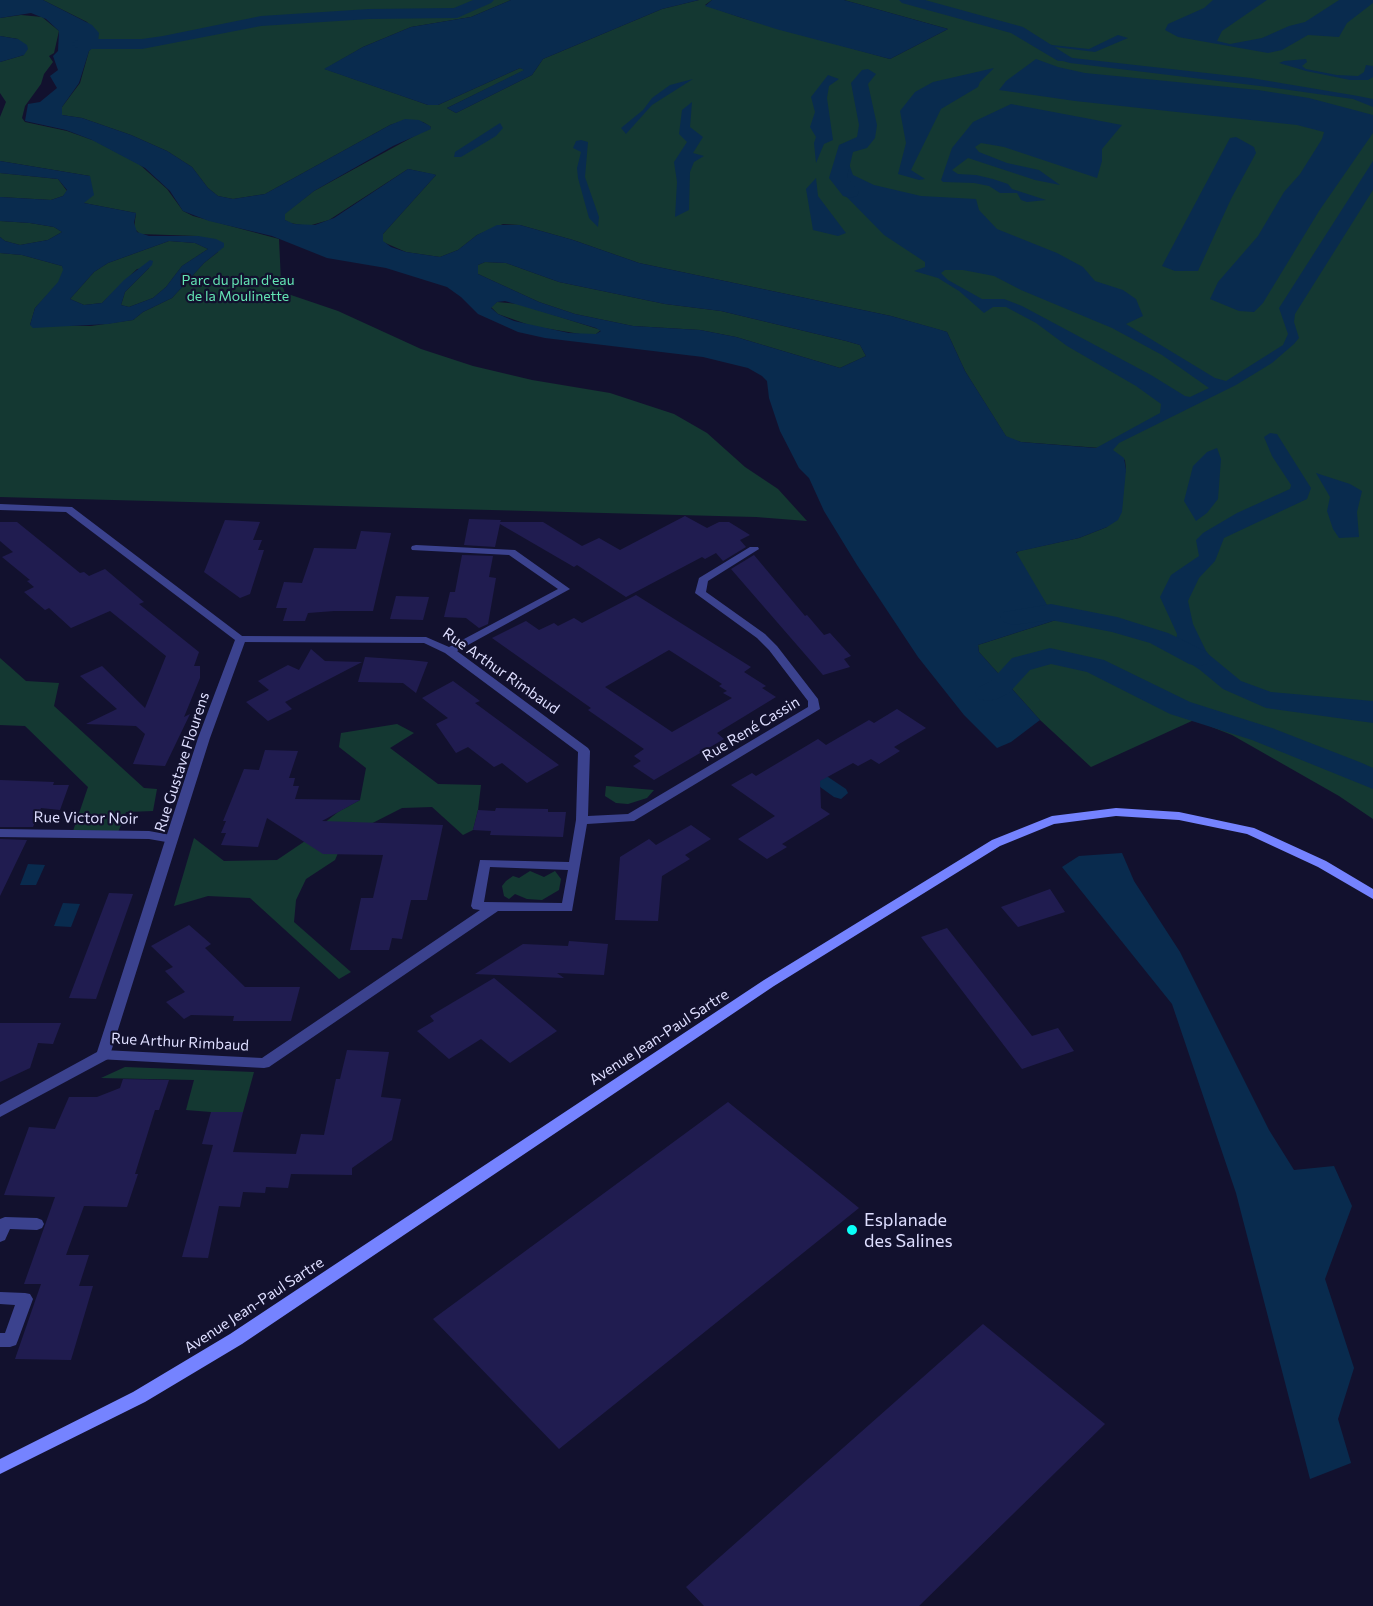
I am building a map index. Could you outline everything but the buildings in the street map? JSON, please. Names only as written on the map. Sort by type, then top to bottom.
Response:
[{"type":"main road","name":"Avenue Jean-Paul Sartre","points":[[0,1467],[139,1397],[236,1339],[750,996],[996,843],[1052,820],[1116,812],[1179,816],[1259,835],[1322,864],[1373,895]]},
{"type":"street","points":[[0,507],[68,509],[240,639]]},
{"type":"street","points":[[416,548],[511,552],[565,589],[448,651]]},
{"type":"street","name":"Rue René Cassin","points":[[582,820],[630,818],[814,709],[814,701],[773,648],[761,636],[700,593],[703,580],[754,549]]},
{"type":"street","name":"Rue Arthur Rimbaud","points":[[103,1055],[264,1063],[496,906],[568,908],[582,820],[584,751],[448,651],[426,640],[240,639]]},
{"type":"street","name":"Rue Gustave Flourens","points":[[103,1055],[204,738],[240,639]]},
{"type":"street","name":"Rue Victor Noir","points":[[0,833],[149,835],[172,839]]},
{"type":"street","points":[[496,906],[477,906],[484,863],[573,866]]},
{"type":"street","points":[[0,1112],[103,1055]]},
{"type":"street","points":[[0,1236],[5,1223],[37,1224]]},
{"type":"street","points":[[0,1298],[25,1299],[10,1341],[0,1340]]},
{"type":"green space","points":[[43,0],[511,0],[471,17],[411,27],[363,47],[325,69],[428,105],[438,105],[520,68],[525,70],[447,108],[456,113],[532,75],[543,59],[662,9],[699,0],[712,0],[705,5],[742,18],[890,59],[948,29],[844,0],[1373,0],[1373,819],[1339,796],[1232,735],[1194,720],[1091,767],[1040,720],[979,652],[978,645],[1056,620],[1015,554],[1019,551],[1079,538],[1107,527],[1126,470],[1125,460],[1100,448],[1021,442],[1007,438],[965,371],[947,332],[891,316],[639,263],[573,240],[520,225],[503,224],[477,235],[458,250],[440,257],[406,252],[383,242],[383,234],[436,175],[408,169],[329,220],[308,226],[290,223],[283,215],[314,191],[431,127],[423,122],[405,120],[390,125],[265,194],[233,199],[218,196],[208,188],[192,167],[167,151],[131,135],[82,118],[62,115],[62,107],[80,83],[89,51],[97,42],[97,36],[87,22]]},
{"type":"green space","name":"Parc du plan d'eau de la Moulinette","points":[[21,15],[42,17],[59,31],[54,53],[49,56],[53,62],[25,106],[22,118],[25,122],[67,131],[95,141],[139,164],[167,189],[183,211],[193,216],[279,239],[281,282],[285,293],[338,311],[421,349],[473,366],[532,380],[610,393],[674,414],[707,433],[745,467],[778,489],[807,521],[756,517],[0,497],[0,253],[22,255],[62,266],[64,270],[59,282],[35,308],[30,325],[91,326],[133,320],[143,312],[172,298],[204,263],[218,252],[198,236],[140,234],[134,228],[136,213],[84,203],[90,176],[0,161],[0,117],[6,102],[0,93],[0,62],[24,55],[18,39],[0,36],[0,18]]},
{"type":"green space","points":[[0,173],[58,179],[67,191],[63,196],[51,200],[0,197]]},
{"type":"green space","points":[[0,221],[54,227],[62,232],[48,240],[20,245],[5,241],[0,237]]},
{"type":"green space","points":[[169,241],[195,243],[208,249],[182,266],[166,287],[153,298],[129,307],[121,305],[125,292],[149,268],[137,269],[102,303],[84,305],[70,299],[94,272],[108,263]]},
{"type":"green space","points":[[485,262],[506,263],[559,282],[665,304],[721,311],[846,341],[860,345],[866,356],[840,368],[736,337],[700,330],[633,326],[575,314],[539,302],[478,274],[478,265]]},
{"type":"green space","points":[[497,302],[519,304],[601,330],[596,334],[586,335],[532,326],[498,314],[491,307]]},
{"type":"green space","points":[[0,658],[26,681],[59,683],[54,706],[144,788],[157,789],[153,811],[126,812],[117,835],[72,834],[88,787],[25,726],[0,725]]},
{"type":"green space","points":[[397,724],[414,733],[390,748],[438,784],[481,785],[478,810],[473,830],[463,835],[432,807],[402,808],[345,837],[335,860],[306,879],[296,900],[294,922],[351,972],[339,979],[250,898],[208,896],[174,906],[194,838],[224,861],[277,860],[314,835],[318,828],[338,812],[360,800],[366,768],[339,747],[341,733]]},
{"type":"green space","points":[[606,786],[654,790],[647,798],[628,804],[616,803],[605,796]]},
{"type":"green space","points":[[530,871],[544,877],[555,871],[561,879],[559,890],[542,900],[527,899],[515,894],[509,899],[504,896],[502,886],[506,881],[513,876],[519,878]]},
{"type":"green space","points":[[125,1067],[254,1072],[243,1112],[211,1112],[186,1110],[194,1080],[101,1078]]},
{"type":"water","points":[[0,0],[43,0],[92,25],[99,33],[98,43],[117,44],[95,46],[89,51],[79,83],[62,107],[62,115],[82,118],[131,135],[167,151],[192,167],[208,188],[218,196],[233,199],[265,194],[390,125],[405,119],[419,120],[431,129],[393,146],[314,191],[285,214],[285,220],[294,224],[315,225],[334,218],[408,169],[433,174],[436,175],[383,234],[383,241],[391,247],[406,252],[440,257],[458,250],[477,235],[497,225],[520,225],[573,240],[639,263],[891,316],[941,330],[947,332],[965,371],[1006,436],[1021,442],[1096,448],[1160,413],[1161,404],[1136,386],[1067,346],[1036,323],[1006,307],[993,307],[984,313],[959,291],[938,278],[914,271],[925,267],[925,262],[884,235],[835,185],[841,155],[849,164],[853,175],[874,185],[921,196],[976,199],[979,210],[997,229],[1057,253],[1083,267],[1095,281],[1123,290],[1136,299],[1143,316],[1126,324],[1215,378],[1226,381],[1283,345],[1288,334],[1279,308],[1373,161],[1373,190],[1295,314],[1294,322],[1299,338],[1294,344],[1272,363],[1236,385],[1119,443],[1113,450],[1124,458],[1126,470],[1122,512],[1118,520],[1079,538],[1016,552],[1056,620],[978,645],[979,652],[1040,720],[1011,742],[997,748],[964,715],[918,657],[857,565],[824,511],[809,478],[799,468],[780,431],[769,398],[767,381],[762,376],[748,368],[703,357],[545,338],[518,332],[478,314],[447,287],[386,268],[327,258],[272,236],[209,221],[183,211],[170,191],[145,168],[92,140],[66,130],[25,121],[28,104],[40,102],[57,88],[50,76],[58,70],[53,56],[58,51],[59,31],[46,19],[31,13],[0,18]],"holes":[[[485,262],[506,263],[559,282],[665,304],[721,311],[846,341],[860,345],[866,356],[840,368],[736,337],[700,330],[633,326],[575,314],[539,302],[478,274],[478,265]],[[945,270],[963,270],[994,276],[1021,290],[1112,328],[1162,355],[1209,388],[1190,397],[1185,396],[1151,375],[1022,306],[1004,299],[982,299],[948,280],[941,273]],[[505,301],[601,331],[596,334],[569,333],[514,321],[491,308],[497,302]]]},
{"type":"water","points":[[511,0],[699,0],[662,9],[543,59],[532,75],[456,113],[447,108],[524,70],[520,68],[438,105],[428,105],[324,69],[363,47],[411,27],[471,17]]},
{"type":"water","points":[[712,0],[844,0],[948,29],[890,59],[776,29],[705,6]]},
{"type":"water","points":[[1213,0],[1267,0],[1222,31],[1217,41],[1230,44],[1262,38],[1289,26],[1305,22],[1339,0],[1373,0],[1373,3],[1347,23],[1339,37],[1308,35],[1282,50],[1268,53],[1178,37],[1165,30],[1168,24],[1204,8]]},
{"type":"water","points":[[1016,33],[1043,44],[1089,49],[1118,35],[1128,38],[1095,52],[1055,47],[1051,49],[1064,57],[1251,78],[1358,96],[1373,99],[1373,107],[1353,99],[1070,63],[1059,60]]},
{"type":"water","points":[[0,36],[18,39],[27,45],[28,49],[24,55],[0,62]]},
{"type":"water","points":[[1036,59],[1085,73],[1258,90],[1309,98],[1373,115],[1373,133],[1319,211],[1263,303],[1254,312],[1239,311],[1210,299],[1218,282],[1258,236],[1284,192],[1300,174],[1324,132],[1297,125],[1075,101],[999,90],[1006,81]]},
{"type":"water","points":[[1306,59],[1307,62],[1302,66],[1306,69],[1337,75],[1358,76],[1364,72],[1366,65],[1373,66],[1373,77],[1368,80],[1350,80],[1279,63]]},
{"type":"water","points":[[994,68],[978,87],[941,109],[911,170],[925,179],[919,180],[898,174],[906,143],[900,111],[915,92],[933,82]]},
{"type":"water","points":[[828,75],[839,79],[829,86],[827,98],[833,140],[824,144],[816,163],[814,143],[816,137],[810,127],[815,112],[811,97]]},
{"type":"water","points":[[693,79],[652,105],[626,134],[621,128],[643,110],[652,98],[670,85]]},
{"type":"water","points":[[692,102],[690,127],[703,137],[693,153],[704,156],[694,162],[690,172],[689,210],[675,217],[677,182],[674,162],[687,142],[679,134],[682,110]]},
{"type":"water","points":[[1011,104],[1122,125],[1102,149],[1102,161],[1097,178],[1004,147],[981,143],[975,147],[979,152],[1007,163],[1039,170],[1060,185],[1035,180],[968,158],[952,170],[958,174],[993,179],[1008,184],[1012,189],[1046,200],[1027,202],[1021,200],[1017,193],[1000,193],[989,186],[943,182],[941,180],[952,148],[973,122]]},
{"type":"water","points":[[500,123],[503,128],[496,136],[461,157],[454,157],[455,152]]},
{"type":"water","points":[[1236,137],[1254,147],[1256,153],[1231,199],[1198,271],[1175,271],[1162,266],[1230,138]]},
{"type":"water","points":[[576,141],[588,142],[585,177],[599,217],[598,227],[589,218],[578,178],[577,168],[581,152],[573,148]]},
{"type":"water","points":[[0,161],[90,176],[94,195],[84,203],[136,213],[134,223],[137,232],[149,236],[198,236],[216,239],[224,243],[224,247],[204,263],[172,298],[143,312],[133,320],[108,324],[33,328],[30,325],[35,308],[58,282],[63,270],[62,266],[22,255],[0,253],[0,237],[5,241],[20,245],[48,240],[62,232],[54,227],[0,221],[0,197],[51,200],[63,196],[67,190],[58,179],[0,173]],"holes":[[[169,241],[195,243],[208,249],[182,266],[166,287],[153,298],[129,307],[121,305],[125,292],[152,265],[153,261],[150,260],[124,280],[102,303],[84,305],[70,299],[94,272],[108,263]]]},
{"type":"water","points":[[816,178],[818,196],[846,233],[838,236],[813,230],[806,189]]},
{"type":"water","points":[[1270,433],[1277,434],[1311,488],[1307,499],[1224,538],[1215,561],[1199,578],[1188,601],[1193,624],[1207,653],[1241,681],[1271,692],[1373,701],[1373,723],[1266,708],[1223,689],[1200,670],[1155,640],[1176,641],[1177,634],[1160,597],[1171,575],[1199,556],[1196,540],[1203,533],[1237,513],[1290,489],[1291,485],[1272,456],[1264,437]]},
{"type":"water","points":[[1217,448],[1221,459],[1218,499],[1207,513],[1196,521],[1184,501],[1193,466],[1207,452]]},
{"type":"water","points":[[1316,473],[1350,484],[1362,491],[1357,512],[1359,537],[1339,538],[1333,529],[1327,511],[1330,497]]},
{"type":"water","points":[[822,777],[828,777],[846,789],[848,793],[841,799],[834,797],[816,784]]},
{"type":"water","points":[[1122,853],[1134,881],[1180,952],[1269,1130],[1294,1170],[1334,1166],[1352,1206],[1325,1279],[1354,1368],[1338,1419],[1351,1463],[1310,1479],[1236,1193],[1172,1004],[1062,867],[1079,856]]},
{"type":"water","points":[[28,864],[45,865],[36,885],[20,885]]},
{"type":"water","points":[[63,903],[80,904],[71,927],[54,926]]},
{"type":"waterway","points":[[79,44],[142,44],[261,21],[369,14],[457,13],[486,0]]},
{"type":"waterway","points":[[907,0],[1017,30],[1064,58]]},
{"type":"waterway","points":[[850,192],[838,178],[845,149],[861,144],[866,138],[868,125],[859,83],[868,74]]},
{"type":"waterway","points":[[1013,617],[1051,612],[1117,625],[1159,638],[1198,658]]},
{"type":"waterway","points":[[988,693],[1000,687],[1021,664],[1050,656],[1095,666],[1180,708],[1262,734],[1352,769],[1373,780]]},
{"type":"place","name":"Esplanade des Salines","points":[[852,1230]]}]
